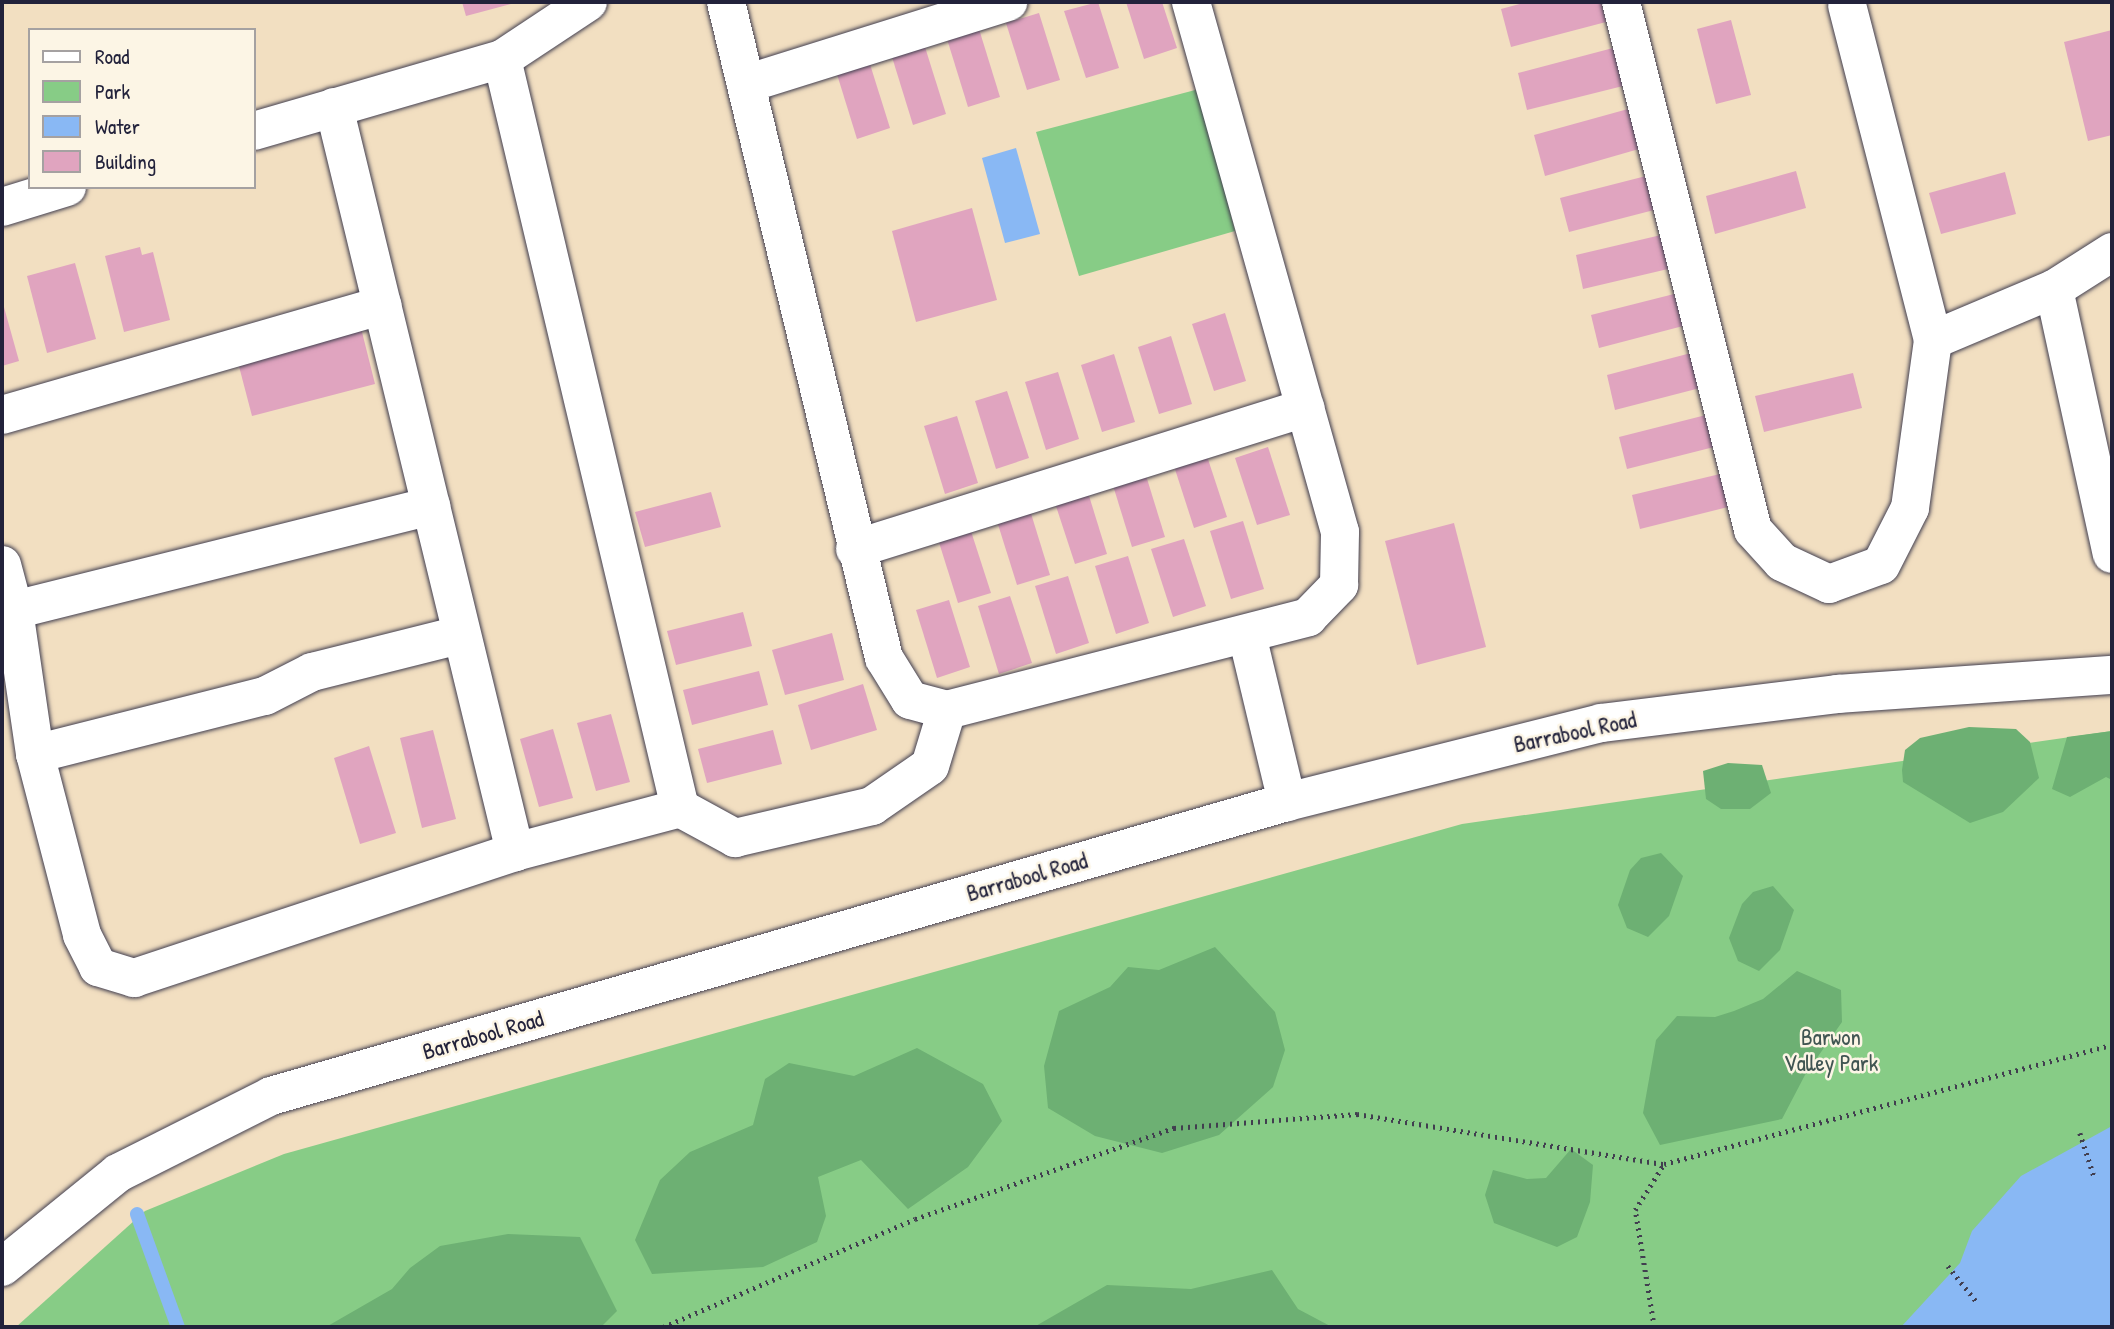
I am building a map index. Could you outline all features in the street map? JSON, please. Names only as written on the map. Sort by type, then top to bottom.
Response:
[{"type":"street","points":[[256,130],[502,59],[588,2]]},
{"type":"street","points":[[726,2],[855,549],[884,658],[910,700],[947,710],[1247,635],[1308,617],[1339,585],[1340,533],[1191,2]]},
{"type":"street","points":[[746,84],[1008,2]]},
{"type":"street","points":[[1621,2],[1753,530],[1782,562],[1829,584],[1881,565],[1910,508],[1933,341],[1847,6]]},
{"type":"street","points":[[502,59],[680,808]]},
{"type":"street","points":[[334,107],[431,506],[459,635],[515,852]]},
{"type":"street","points":[[2,207],[60,189]]},
{"type":"street","points":[[1933,341],[2054,289],[2112,252]]},
{"type":"street","points":[[2054,289],[2112,554]]},
{"type":"street","points":[[2,415],[382,305]]},
{"type":"street","points":[[855,549],[1305,408]]},
{"type":"street","points":[[14,610],[431,506]]},
{"type":"street","points":[[2,565],[14,610],[35,754],[82,935],[98,967],[134,978],[515,852],[680,808],[735,838],[872,806],[930,766],[947,710]]},
{"type":"street","points":[[35,754],[265,696],[312,672],[459,635]]},
{"type":"street","points":[[1247,635],[1287,802]]},
{"type":"street","name":"Barrabool Road","points":[[2,1267],[118,1173],[271,1096],[1287,802],[1601,723],[1838,694],[2112,675]]},
{"type":"path","points":[[663,1327],[915,1219],[1174,1128],[1357,1114],[1664,1164],[2112,1045]]},
{"type":"path","points":[[2080,1133],[2094,1176]]},
{"type":"path","points":[[1654,1327],[1635,1210],[1664,1164]]},
{"type":"path","points":[[1948,1266],[1976,1301]]},
{"type":"green space","points":[[1199,89],[1235,231],[1079,276],[1036,132]]},
{"type":"green space","points":[[1969,727],[2016,729],[2030,742],[2039,778],[2003,812],[1970,823],[1903,782],[1902,770],[1905,750],[1920,738]]},
{"type":"green space","name":"Barwon Valley Park","points":[[2112,731],[2112,1327],[16,1327],[145,1211],[284,1154],[1462,824]]},
{"type":"green space","points":[[2112,731],[2112,780],[2106,777],[2070,797],[2052,789],[2067,737]]},
{"type":"green space","points":[[1728,763],[1762,765],[1771,793],[1750,809],[1721,809],[1706,799],[1703,771]]},
{"type":"green space","points":[[1661,853],[1683,876],[1669,916],[1648,937],[1627,928],[1618,905],[1630,870],[1641,858]]},
{"type":"green space","points":[[1773,886],[1794,910],[1780,950],[1759,971],[1738,961],[1729,938],[1742,904],[1753,892]]},
{"type":"green space","points":[[1215,947],[1275,1012],[1285,1050],[1273,1087],[1219,1135],[1162,1153],[1095,1136],[1048,1108],[1044,1066],[1059,1011],[1110,987],[1128,967],[1159,970]]},
{"type":"green space","points":[[1797,971],[1841,990],[1842,1022],[1805,1075],[1782,1119],[1660,1145],[1643,1113],[1656,1040],[1677,1016],[1715,1017],[1734,1011],[1763,999]]},
{"type":"green space","points":[[917,1048],[983,1084],[1002,1121],[968,1167],[908,1209],[861,1160],[818,1177],[826,1216],[817,1242],[763,1267],[652,1274],[635,1240],[660,1180],[690,1152],[753,1125],[765,1079],[789,1063],[854,1076]]},
{"type":"green space","points":[[1571,1149],[1593,1165],[1590,1202],[1577,1237],[1557,1247],[1494,1223],[1485,1195],[1493,1170],[1527,1179],[1546,1178]]},
{"type":"green space","points":[[508,1234],[580,1237],[617,1311],[601,1327],[326,1327],[392,1289],[410,1268],[440,1246]]},
{"type":"green space","points":[[1272,1270],[1298,1309],[1332,1327],[1034,1327],[1107,1285],[1191,1289]]},
{"type":"water","points":[[1016,148],[1040,234],[1005,243],[982,158]]},
{"type":"water","points":[[2112,1126],[2112,1327],[1901,1327],[1960,1263],[1972,1231],[2021,1176]]},
{"type":"building","points":[[462,2],[515,2],[515,3],[466,16]]},
{"type":"building","points":[[1098,2],[1119,68],[1086,78],[1064,11]]},
{"type":"building","points":[[1126,2],[1162,2],[1177,48],[1144,59]]},
{"type":"building","points":[[1527,2],[1601,2],[1606,22],[1511,47],[1501,9]]},
{"type":"building","points":[[1039,13],[1060,80],[1027,90],[1006,23]]},
{"type":"building","points":[[1731,20],[1751,95],[1716,104],[1697,29]]},
{"type":"building","points":[[979,29],[1000,97],[968,107],[947,39]]},
{"type":"building","points":[[2112,30],[2112,135],[2088,141],[2064,42]]},
{"type":"building","points":[[925,47],[946,114],[913,125],[892,57]]},
{"type":"building","points":[[1613,48],[1623,86],[1527,110],[1518,73]]},
{"type":"building","points":[[869,61],[890,128],[857,139],[836,71]]},
{"type":"building","points":[[1628,109],[1639,149],[1545,176],[1534,135]]},
{"type":"building","points":[[1796,171],[1806,208],[1715,234],[1706,196]]},
{"type":"building","points":[[2005,172],[2016,214],[1941,234],[1929,193]]},
{"type":"building","points":[[1646,176],[1654,210],[1569,232],[1560,198]]},
{"type":"building","points":[[972,208],[997,300],[916,322],[892,231]]},
{"type":"building","points":[[1661,235],[1668,269],[1583,289],[1576,255]]},
{"type":"building","points":[[140,247],[142,255],[153,252],[170,320],[124,332],[105,256]]},
{"type":"building","points":[[75,263],[96,339],[47,353],[27,276]]},
{"type":"building","points":[[1674,294],[1683,326],[1599,348],[1591,315]]},
{"type":"building","points":[[2,300],[19,361],[2,366]]},
{"type":"building","points":[[1225,313],[1246,381],[1214,391],[1192,324]]},
{"type":"building","points":[[359,320],[375,384],[252,416],[235,351]]},
{"type":"building","points":[[1171,336],[1192,404],[1159,414],[1138,347]]},
{"type":"building","points":[[1691,353],[1700,388],[1615,410],[1607,375]]},
{"type":"building","points":[[1114,354],[1135,422],[1102,432],[1081,365]]},
{"type":"building","points":[[1058,372],[1079,439],[1046,450],[1025,382]]},
{"type":"building","points":[[1853,373],[1862,408],[1764,432],[1755,396]]},
{"type":"building","points":[[1007,391],[1029,458],[996,469],[975,401]]},
{"type":"building","points":[[1706,415],[1714,447],[1627,469],[1619,437]]},
{"type":"building","points":[[957,416],[978,483],[945,494],[924,426]]},
{"type":"building","points":[[1268,447],[1290,515],[1257,525],[1235,458]]},
{"type":"building","points":[[1205,450],[1227,517],[1194,528],[1172,460]]},
{"type":"building","points":[[1144,469],[1165,537],[1132,547],[1111,479]]},
{"type":"building","points":[[1720,474],[1728,507],[1640,529],[1632,495]]},
{"type":"building","points":[[1086,486],[1107,554],[1075,564],[1053,497]]},
{"type":"building","points":[[711,492],[721,527],[645,547],[635,512]]},
{"type":"building","points":[[1029,507],[1050,575],[1017,585],[996,518]]},
{"type":"building","points":[[1243,521],[1264,589],[1231,599],[1210,531]]},
{"type":"building","points":[[1454,523],[1486,647],[1417,665],[1385,541]]},
{"type":"building","points":[[969,525],[991,593],[958,603],[937,536]]},
{"type":"building","points":[[1184,539],[1206,606],[1173,617],[1151,549]]},
{"type":"building","points":[[1128,556],[1149,623],[1116,634],[1095,566]]},
{"type":"building","points":[[1068,576],[1089,643],[1056,654],[1035,586]]},
{"type":"building","points":[[1010,596],[1032,663],[999,674],[978,606]]},
{"type":"building","points":[[949,600],[970,667],[937,678],[916,610]]},
{"type":"building","points":[[743,612],[752,646],[676,665],[667,631]]},
{"type":"building","points":[[832,633],[844,680],[785,695],[772,650]]},
{"type":"building","points":[[759,671],[768,705],[692,725],[683,690]]},
{"type":"building","points":[[863,684],[877,730],[811,750],[798,705]]},
{"type":"building","points":[[611,714],[630,782],[596,791],[577,723]]},
{"type":"building","points":[[553,729],[573,798],[539,807],[520,739]]},
{"type":"building","points":[[433,730],[456,819],[422,828],[400,738]]},
{"type":"building","points":[[773,730],[782,764],[707,783],[698,749]]},
{"type":"building","points":[[369,746],[396,833],[360,844],[334,758]]},
{"type":"waterway","points":[[137,1214],[178,1327]]}]
